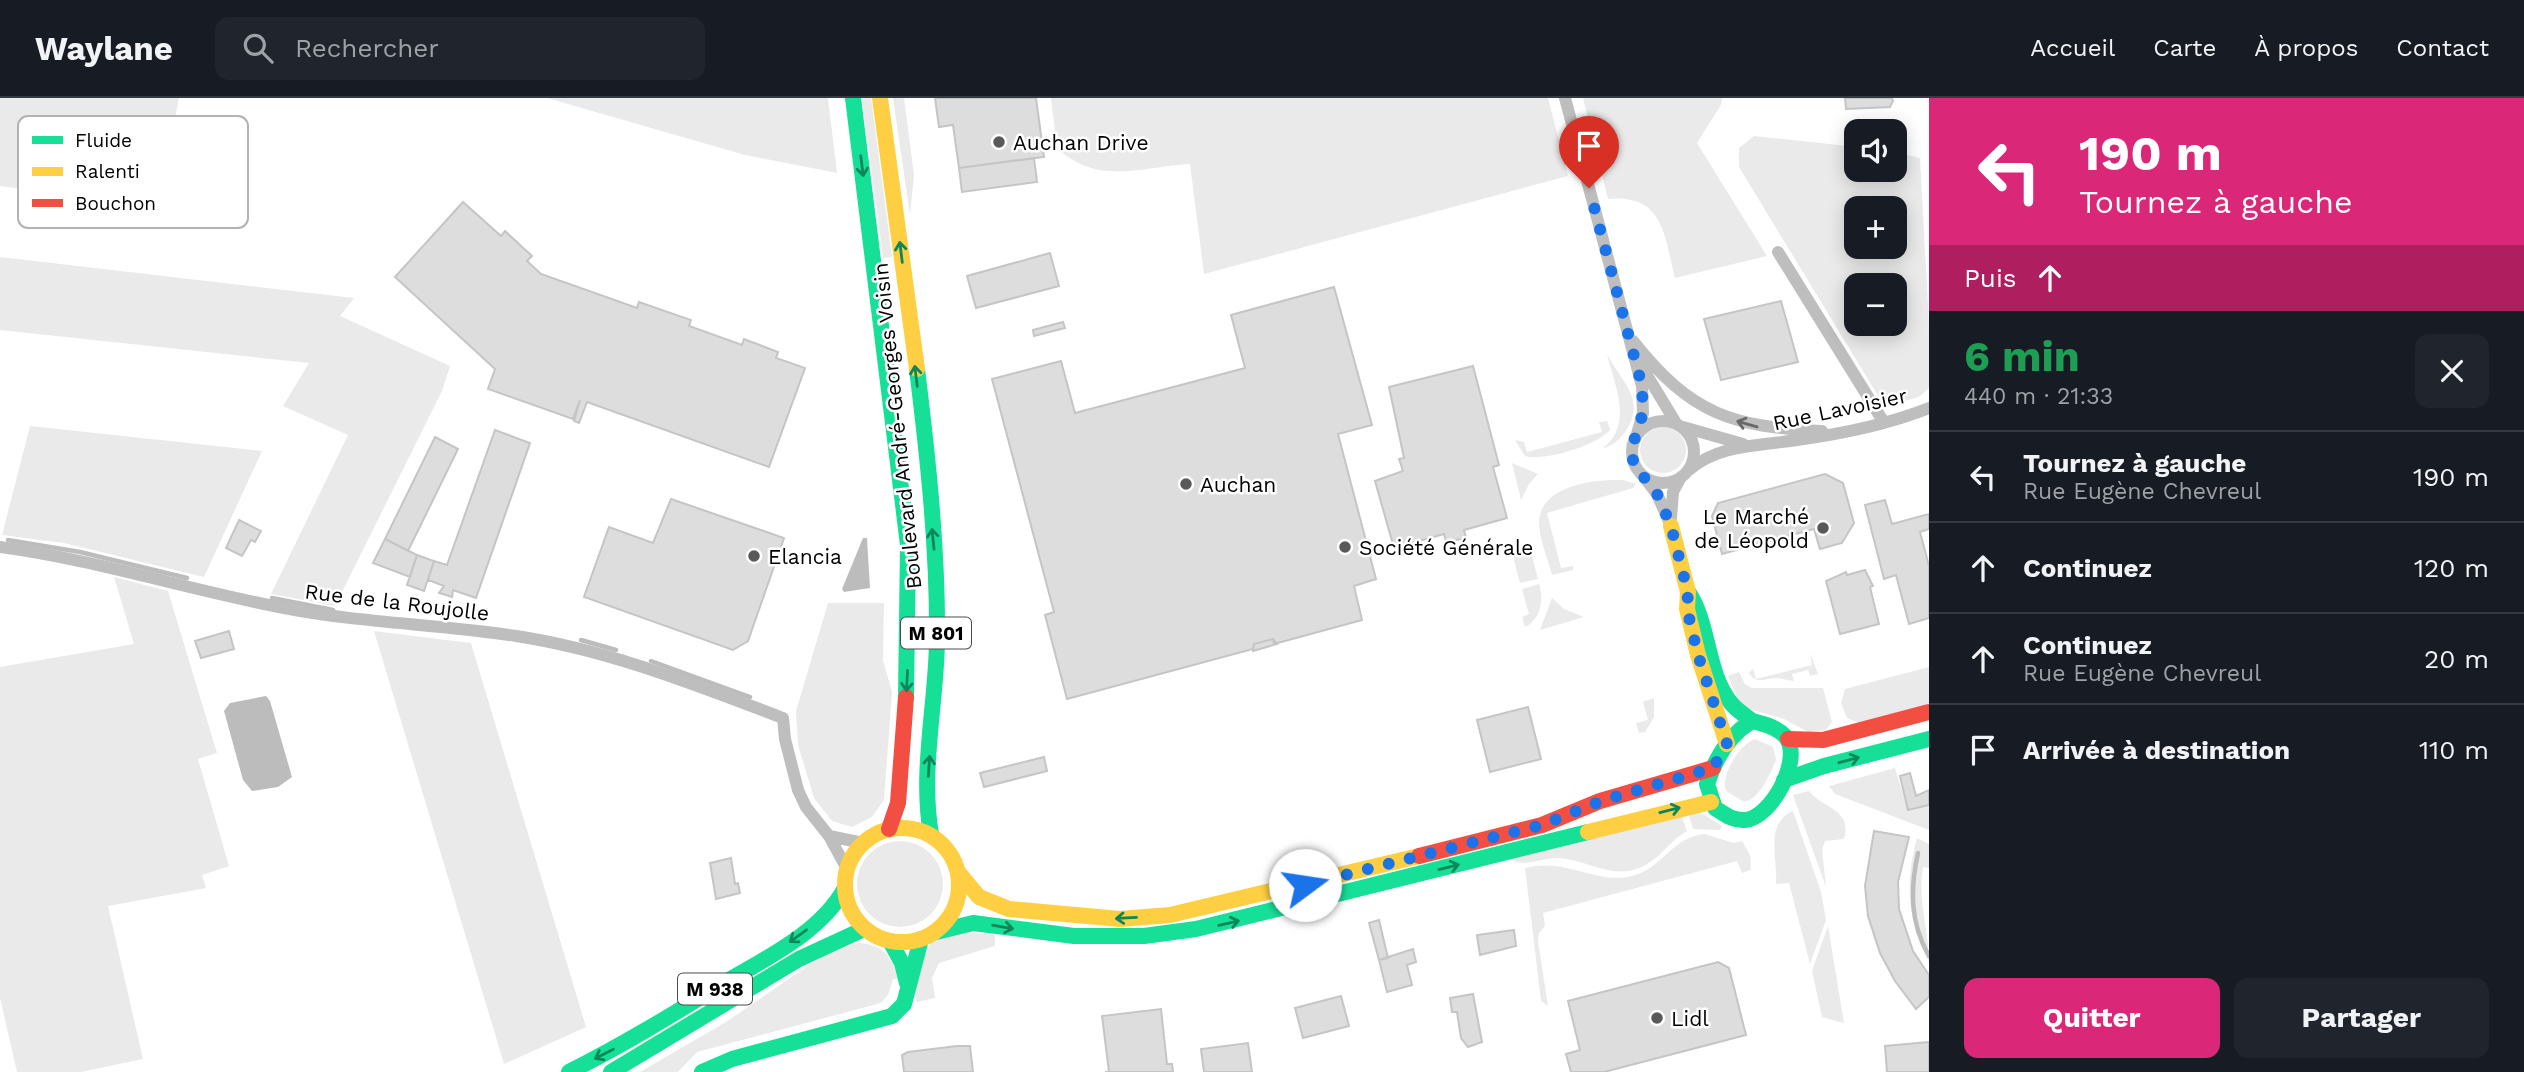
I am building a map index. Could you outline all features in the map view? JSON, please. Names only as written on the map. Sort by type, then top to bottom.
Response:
[{"type":"main road","name":"Boulevard André-Georges Voisin","points":[[853,98],[908,545],[909,632],[905,730],[898,803],[888,829]]},
{"type":"main road","name":"Boulevard André-Georges Voisin","points":[[880,98],[910,320],[935,552],[937,617],[926,806],[931,834]]},
{"type":"main road","points":[[1671,526],[1688,593],[1687,609],[1698,655],[1727,744]]},
{"type":"main road","points":[[1688,593],[1699,606],[1729,701],[1752,721],[1774,727],[1788,738],[1793,754],[1784,780],[1766,808],[1750,819],[1730,818],[1710,802],[1707,784],[1727,744],[1745,724],[1752,721]]},
{"type":"main road","points":[[1788,738],[1823,740],[1929,712]]},
{"type":"main road","points":[[1784,780],[1824,766],[1929,739]]},
{"type":"main road","points":[[1710,802],[1196,929],[1121,937],[1074,936],[973,923],[929,935],[890,941],[864,929],[848,903],[845,888],[847,869],[863,843],[888,829],[903,827],[931,834],[944,844],[959,873],[979,897],[1009,909],[1075,918],[1170,915],[1293,888],[1542,825],[1601,801],[1713,768]]},
{"type":"main road","points":[[702,1072],[732,1059],[892,1016],[904,1004],[907,982],[929,935],[948,920],[956,906],[959,873]]},
{"type":"main road","name":"M 938","points":[[569,1072],[619,1047],[785,946],[824,917],[836,905],[845,888]]},
{"type":"main road","name":"M 938","points":[[611,1072],[799,959],[864,929]]},
{"type":"main road","points":[[890,941],[902,963],[907,982]]},
{"type":"street","points":[[1565,98],[1644,402],[1632,454],[1633,463],[1657,494],[1671,526]]},
{"type":"street","points":[[1778,252],[1883,421]]},
{"type":"street","points":[[1628,335],[1648,380],[1678,424],[1687,432],[1694,449],[1671,501],[1671,526]]},
{"type":"street","points":[[1628,335],[1673,386],[1710,411],[1758,427],[1840,432]]},
{"type":"street","name":"Rue Lavoisier","points":[[1685,473],[1709,456],[1758,444],[1840,432],[1929,408]]},
{"type":"street","points":[[1637,434],[1653,422],[1678,424]]},
{"type":"street","name":"Rue Lavoisier","points":[[1678,424],[1719,439],[1758,444]]},
{"type":"street","points":[[1644,477],[1661,483],[1685,473]]},
{"type":"street","name":"Rue de la Roujolle","points":[[0,547],[97,562],[284,608],[516,636],[563,645],[650,668],[783,718],[785,739],[798,790],[806,807],[829,836]]},
{"type":"street","points":[[829,836],[863,843]]},
{"type":"street","points":[[829,836],[847,869]]},
{"type":"shaded area","points":[[0,98],[179,98],[175,116],[18,116],[18,188],[0,186]]},
{"type":"shaded area","points":[[547,98],[828,98],[837,173],[745,155]]},
{"type":"shaded area","points":[[862,98],[871,98],[892,257],[883,258]]},
{"type":"shaded area","points":[[893,98],[904,98],[914,175],[910,215]]},
{"type":"shaded area","points":[[1051,98],[1548,98],[1568,176],[1204,274],[1190,164],[1104,171],[1072,160],[1057,148]]},
{"type":"shaded area","points":[[1583,98],[1722,98],[1721,105],[1697,143],[1767,256],[1675,278],[1664,233],[1651,210],[1641,203],[1627,199],[1608,199]]},
{"type":"shaded area","points":[[1754,136],[1844,146],[1844,182],[1907,182],[1907,155],[1920,158],[1929,324],[1929,388],[1919,397],[1887,406],[1880,399],[1739,167],[1739,148]]},
{"type":"shaded area","points":[[0,257],[354,298],[340,316],[450,366],[442,391],[335,606],[271,594],[348,435],[283,406],[309,363],[0,330]]},
{"type":"shaded area","points":[[1607,354],[1629,390],[1634,408],[1632,418],[1622,436],[1602,449],[1612,439],[1620,417],[1620,404]]},
{"type":"shaded area","points":[[1607,421],[1610,430],[1604,436],[1583,446],[1544,457],[1525,456],[1515,440],[1524,442],[1527,452],[1602,432],[1599,422]]},
{"type":"shaded area","points":[[30,426],[262,451],[204,577],[64,543],[2,535]]},
{"type":"shaded area","points":[[1663,427],[1679,434],[1686,450],[1679,466],[1663,473],[1647,466],[1640,450],[1647,434]]},
{"type":"shaded area","points":[[1512,463],[1538,474],[1521,500]]},
{"type":"shaded area","points":[[1623,480],[1636,484],[1633,488],[1547,513],[1561,568],[1573,566],[1573,570],[1552,575],[1539,529],[1542,510],[1549,500],[1559,492],[1584,483]]},
{"type":"shaded area","points":[[863,538],[867,538],[870,588],[844,592],[842,589]]},
{"type":"shaded area","points":[[1529,544],[1538,579],[1520,583],[1511,549]]},
{"type":"shaded area","points":[[114,577],[168,591],[217,753],[198,759],[229,866],[202,875],[206,888],[108,906],[143,1059],[81,1072],[17,1072],[0,998],[0,667],[134,644]]},
{"type":"shaded area","points":[[1539,584],[1540,608],[1535,619],[1525,627],[1522,617],[1529,614],[1522,589]]},
{"type":"shaded area","points":[[1552,598],[1564,609],[1584,617],[1540,630]]},
{"type":"shaded area","points":[[828,603],[884,603],[883,660],[892,692],[884,800],[872,817],[852,827],[832,821],[814,798],[798,745],[796,711]]},
{"type":"shaded area","points":[[374,631],[471,643],[586,1027],[504,1064]]},
{"type":"shaded area","points":[[1810,653],[1818,674],[1810,676],[1808,670],[1792,674],[1794,681],[1776,678],[1758,680],[1755,679],[1752,677],[1749,673],[1753,669],[1756,679],[1812,665]]},
{"type":"shaded area","points":[[1929,667],[1929,704],[1859,723],[1847,718],[1841,703],[1845,689]]},
{"type":"shaded area","points":[[1739,672],[1745,684],[1752,688],[1823,688],[1832,722],[1826,730],[1808,732],[1784,719],[1749,709],[1739,702],[1728,676]]},
{"type":"shaded area","points":[[266,696],[270,701],[292,777],[278,787],[252,791],[243,780],[224,711],[230,703]]},
{"type":"shaded area","points":[[1654,698],[1654,717],[1645,732],[1639,733],[1636,723],[1648,720],[1643,702]]},
{"type":"shaded area","points":[[1755,739],[1773,747],[1776,760],[1760,791],[1744,802],[1726,791],[1726,777],[1738,753]]},
{"type":"shaded area","points":[[1895,768],[1908,810],[1929,805],[1929,830],[1835,794],[1829,786]]},
{"type":"shaded area","points":[[1809,791],[1841,815],[1846,829],[1844,839],[1825,841],[1822,849],[1826,887],[1793,795]]},
{"type":"shaded area","points":[[1793,811],[1821,892],[1826,920],[1810,964],[1789,883],[1776,884],[1775,833],[1778,824]]},
{"type":"shaded area","points":[[1688,812],[1705,815],[1722,826],[1720,830],[1693,829]]},
{"type":"shaded area","points":[[1681,814],[1687,831],[1655,858],[1638,868],[1615,871],[1557,858],[1524,863],[1514,861],[1514,858]]},
{"type":"shaded area","points":[[1704,834],[1734,843],[1742,841],[1750,855],[1751,870],[1742,873],[1737,861],[1543,913],[1545,926],[1539,933],[1538,941],[1548,1006],[1541,1001],[1525,868],[1554,866],[1606,877],[1632,876],[1651,867],[1683,841]]},
{"type":"shaded area","points":[[1917,838],[1929,844],[1929,868],[1923,867],[1921,892],[1929,962],[1916,932],[1910,901],[1911,870]]},
{"type":"shaded area","points":[[900,841],[924,848],[936,860],[943,884],[936,908],[924,920],[900,927],[876,920],[864,908],[857,884],[864,860],[876,848]]},
{"type":"shaded area","points":[[1828,926],[1844,1023],[1822,1017],[1812,971]]},
{"type":"shaded area","points":[[962,932],[995,935],[995,946],[939,963],[932,978],[935,998],[916,1002],[917,977],[921,960],[929,945],[938,938]]},
{"type":"shaded area","points":[[857,943],[873,946],[885,953],[896,971],[898,979],[893,979],[888,995],[881,1003],[697,1052],[678,1072],[640,1072],[726,1022],[822,956]]},
{"type":"building","name":"Auchan Drive","points":[[935,98],[1036,98],[1044,157],[959,168],[953,125],[939,127]]},
{"type":"building","points":[[1845,98],[1892,98],[1893,101],[1890,107],[1846,109]]},
{"type":"building","points":[[1034,158],[1037,182],[962,192],[959,168]]},
{"type":"building","points":[[463,202],[501,236],[505,231],[532,256],[527,261],[541,274],[637,308],[639,302],[691,320],[689,326],[742,345],[744,339],[778,352],[776,358],[805,368],[769,467],[587,402],[579,423],[574,421],[580,400],[573,419],[488,389],[495,369],[395,277]]},
{"type":"building","points":[[1050,253],[1059,286],[976,308],[967,276]]},
{"type":"building","name":"Auchan","points":[[1334,287],[1372,425],[1338,434],[1376,579],[1354,586],[1362,620],[1274,644],[1273,639],[1254,644],[1253,649],[1067,699],[1045,615],[1054,612],[992,379],[1061,361],[1075,413],[1245,368],[1231,315]]},
{"type":"building","points":[[1781,301],[1798,362],[1721,380],[1704,319]]},
{"type":"building","points":[[1063,322],[1065,328],[1034,336],[1033,330]]},
{"type":"building","points":[[1473,366],[1499,465],[1493,467],[1507,518],[1464,530],[1466,538],[1446,542],[1444,534],[1394,548],[1375,481],[1403,471],[1399,459],[1404,458],[1389,387]]},
{"type":"building","points":[[495,430],[530,443],[476,598],[453,590],[452,597],[439,593],[444,586],[428,580],[434,561],[447,565]]},
{"type":"building","points":[[435,437],[458,449],[408,551],[385,539]]},
{"type":"building","points":[[1825,474],[1843,483],[1854,523],[1842,543],[1820,549],[1814,529],[1722,554],[1712,516],[1718,503]]},
{"type":"building","points":[[671,499],[784,538],[748,641],[733,650],[584,597],[609,527],[653,543]]},
{"type":"building","points":[[1885,500],[1892,524],[1929,514],[1929,529],[1920,532],[1929,566],[1929,618],[1909,624],[1896,575],[1884,579],[1865,505]]},
{"type":"building","points":[[239,520],[261,531],[255,542],[251,540],[242,556],[226,548]]},
{"type":"building","points":[[385,539],[417,555],[410,577],[373,563]]},
{"type":"building","points":[[417,555],[434,561],[424,591],[407,585]]},
{"type":"building","points":[[1865,570],[1873,586],[1870,587],[1879,624],[1840,634],[1826,581],[1846,572],[1847,575]]},
{"type":"building","points":[[229,631],[234,649],[201,658],[195,641]]},
{"type":"building","points":[[1273,639],[1277,644],[1253,651],[1254,644]]},
{"type":"building","points":[[1528,707],[1541,759],[1490,772],[1477,720]]},
{"type":"building","points":[[1044,757],[1047,771],[984,787],[980,773]]},
{"type":"building","points":[[1910,773],[1916,796],[1929,790],[1929,805],[1908,810],[1900,776]]},
{"type":"building","points":[[1874,831],[1909,837],[1898,882],[1899,909],[1913,951],[1929,975],[1929,997],[1916,1009],[1895,981],[1880,953],[1868,916],[1865,886]]},
{"type":"building","points":[[731,858],[735,884],[738,883],[740,893],[716,899],[710,863]]},
{"type":"building","points":[[1379,920],[1388,958],[1379,960],[1369,923]]},
{"type":"building","points":[[1514,930],[1516,946],[1480,955],[1477,935]]},
{"type":"building","points":[[1413,949],[1416,962],[1407,965],[1412,985],[1387,992],[1379,960]]},
{"type":"building","name":"Lidl","points":[[1718,962],[1729,968],[1746,1035],[1604,1072],[1571,1072],[1566,1054],[1580,1050],[1568,1001]]},
{"type":"building","points":[[1473,994],[1482,1042],[1468,1047],[1461,1038],[1457,1012],[1452,1012],[1450,998]]},
{"type":"building","points":[[1341,996],[1349,1026],[1303,1038],[1295,1008]]},
{"type":"building","points":[[1161,1009],[1167,1064],[1172,1064],[1173,1072],[1109,1072],[1102,1016]]},
{"type":"building","points":[[1929,1042],[1929,1072],[1887,1072],[1885,1046]]},
{"type":"building","points":[[1248,1043],[1252,1072],[1204,1072],[1201,1049]]},
{"type":"building","points":[[970,1046],[973,1072],[904,1072],[902,1055],[908,1052]]},
{"type":"waterway","points":[[8,540],[80,552],[187,578]]},
{"type":"waterway","points":[[272,598],[333,610]]},
{"type":"waterway","points":[[581,640],[616,650]]},
{"type":"waterway","points":[[651,661],[750,697]]},
{"type":"waterway","points":[[1918,853],[1913,906],[1918,931],[1929,956]]},
{"type":"traffic: fast","points":[[853,98],[908,545],[906,697]]},
{"type":"traffic: fast","points":[[917,369],[932,505],[936,573],[936,666],[927,787],[931,834]]},
{"type":"traffic: fast","points":[[1689,593],[1701,620],[1712,663],[1723,691],[1733,706],[1752,721]]},
{"type":"traffic: fast","points":[[1752,721],[1774,728],[1786,737],[1790,747],[1790,759],[1782,786],[1774,799],[1755,817],[1741,820],[1729,817],[1715,808],[1707,784],[1724,748],[1736,733],[1752,721]]},
{"type":"traffic: fast","points":[[1784,780],[1824,766],[1929,739]]},
{"type":"traffic: fast","points":[[936,932],[973,923],[1074,936],[1144,936],[1196,929],[1588,832]]},
{"type":"traffic: fast","points":[[569,1072],[789,945],[821,919],[845,888]]},
{"type":"traffic: fast","points":[[611,1072],[799,959],[864,929]]},
{"type":"traffic: fast","points":[[702,1072],[732,1059],[892,1016],[904,1004],[921,939]]},
{"type":"traffic: fast","points":[[890,941],[902,963],[907,983]]},
{"type":"traffic: slow","points":[[880,98],[917,369]]},
{"type":"traffic: slow","points":[[1671,526],[1688,592],[1687,609],[1698,655],[1727,744]]},
{"type":"traffic: slow","points":[[1588,832],[1711,802]]},
{"type":"traffic: slow","points":[[902,828],[924,832],[943,844],[955,863],[959,885],[955,907],[943,926],[924,938],[902,942],[880,938],[861,926],[849,907],[845,885],[849,863],[861,844],[880,832],[902,828]]},
{"type":"traffic: slow","points":[[959,873],[979,897],[1009,909],[1120,919],[1170,915],[1419,856]]},
{"type":"traffic: jam","points":[[889,829],[898,803],[906,697]]},
{"type":"traffic: jam","points":[[1788,739],[1823,740],[1929,712]]},
{"type":"traffic: jam","points":[[1419,856],[1542,825],[1600,801],[1713,768]]},
{"type":"place","name":"Auchan Drive","points":[[999,142]]},
{"type":"place","name":"Auchan","points":[[1186,484]]},
{"type":"place","name":"Le Marché de Léopold","points":[[1823,528]]},
{"type":"place","name":"Société Générale","points":[[1345,547]]},
{"type":"place","name":"Elancia","points":[[754,556]]},
{"type":"place","name":"Lidl","points":[[1657,1018]]},
{"type":"route","points":[[1305,885],[1542,825],[1601,801],[1713,768],[1727,744],[1698,655],[1687,609],[1688,593],[1671,526],[1657,494],[1633,463],[1633,444],[1643,413],[1642,386],[1589,188]]}]
